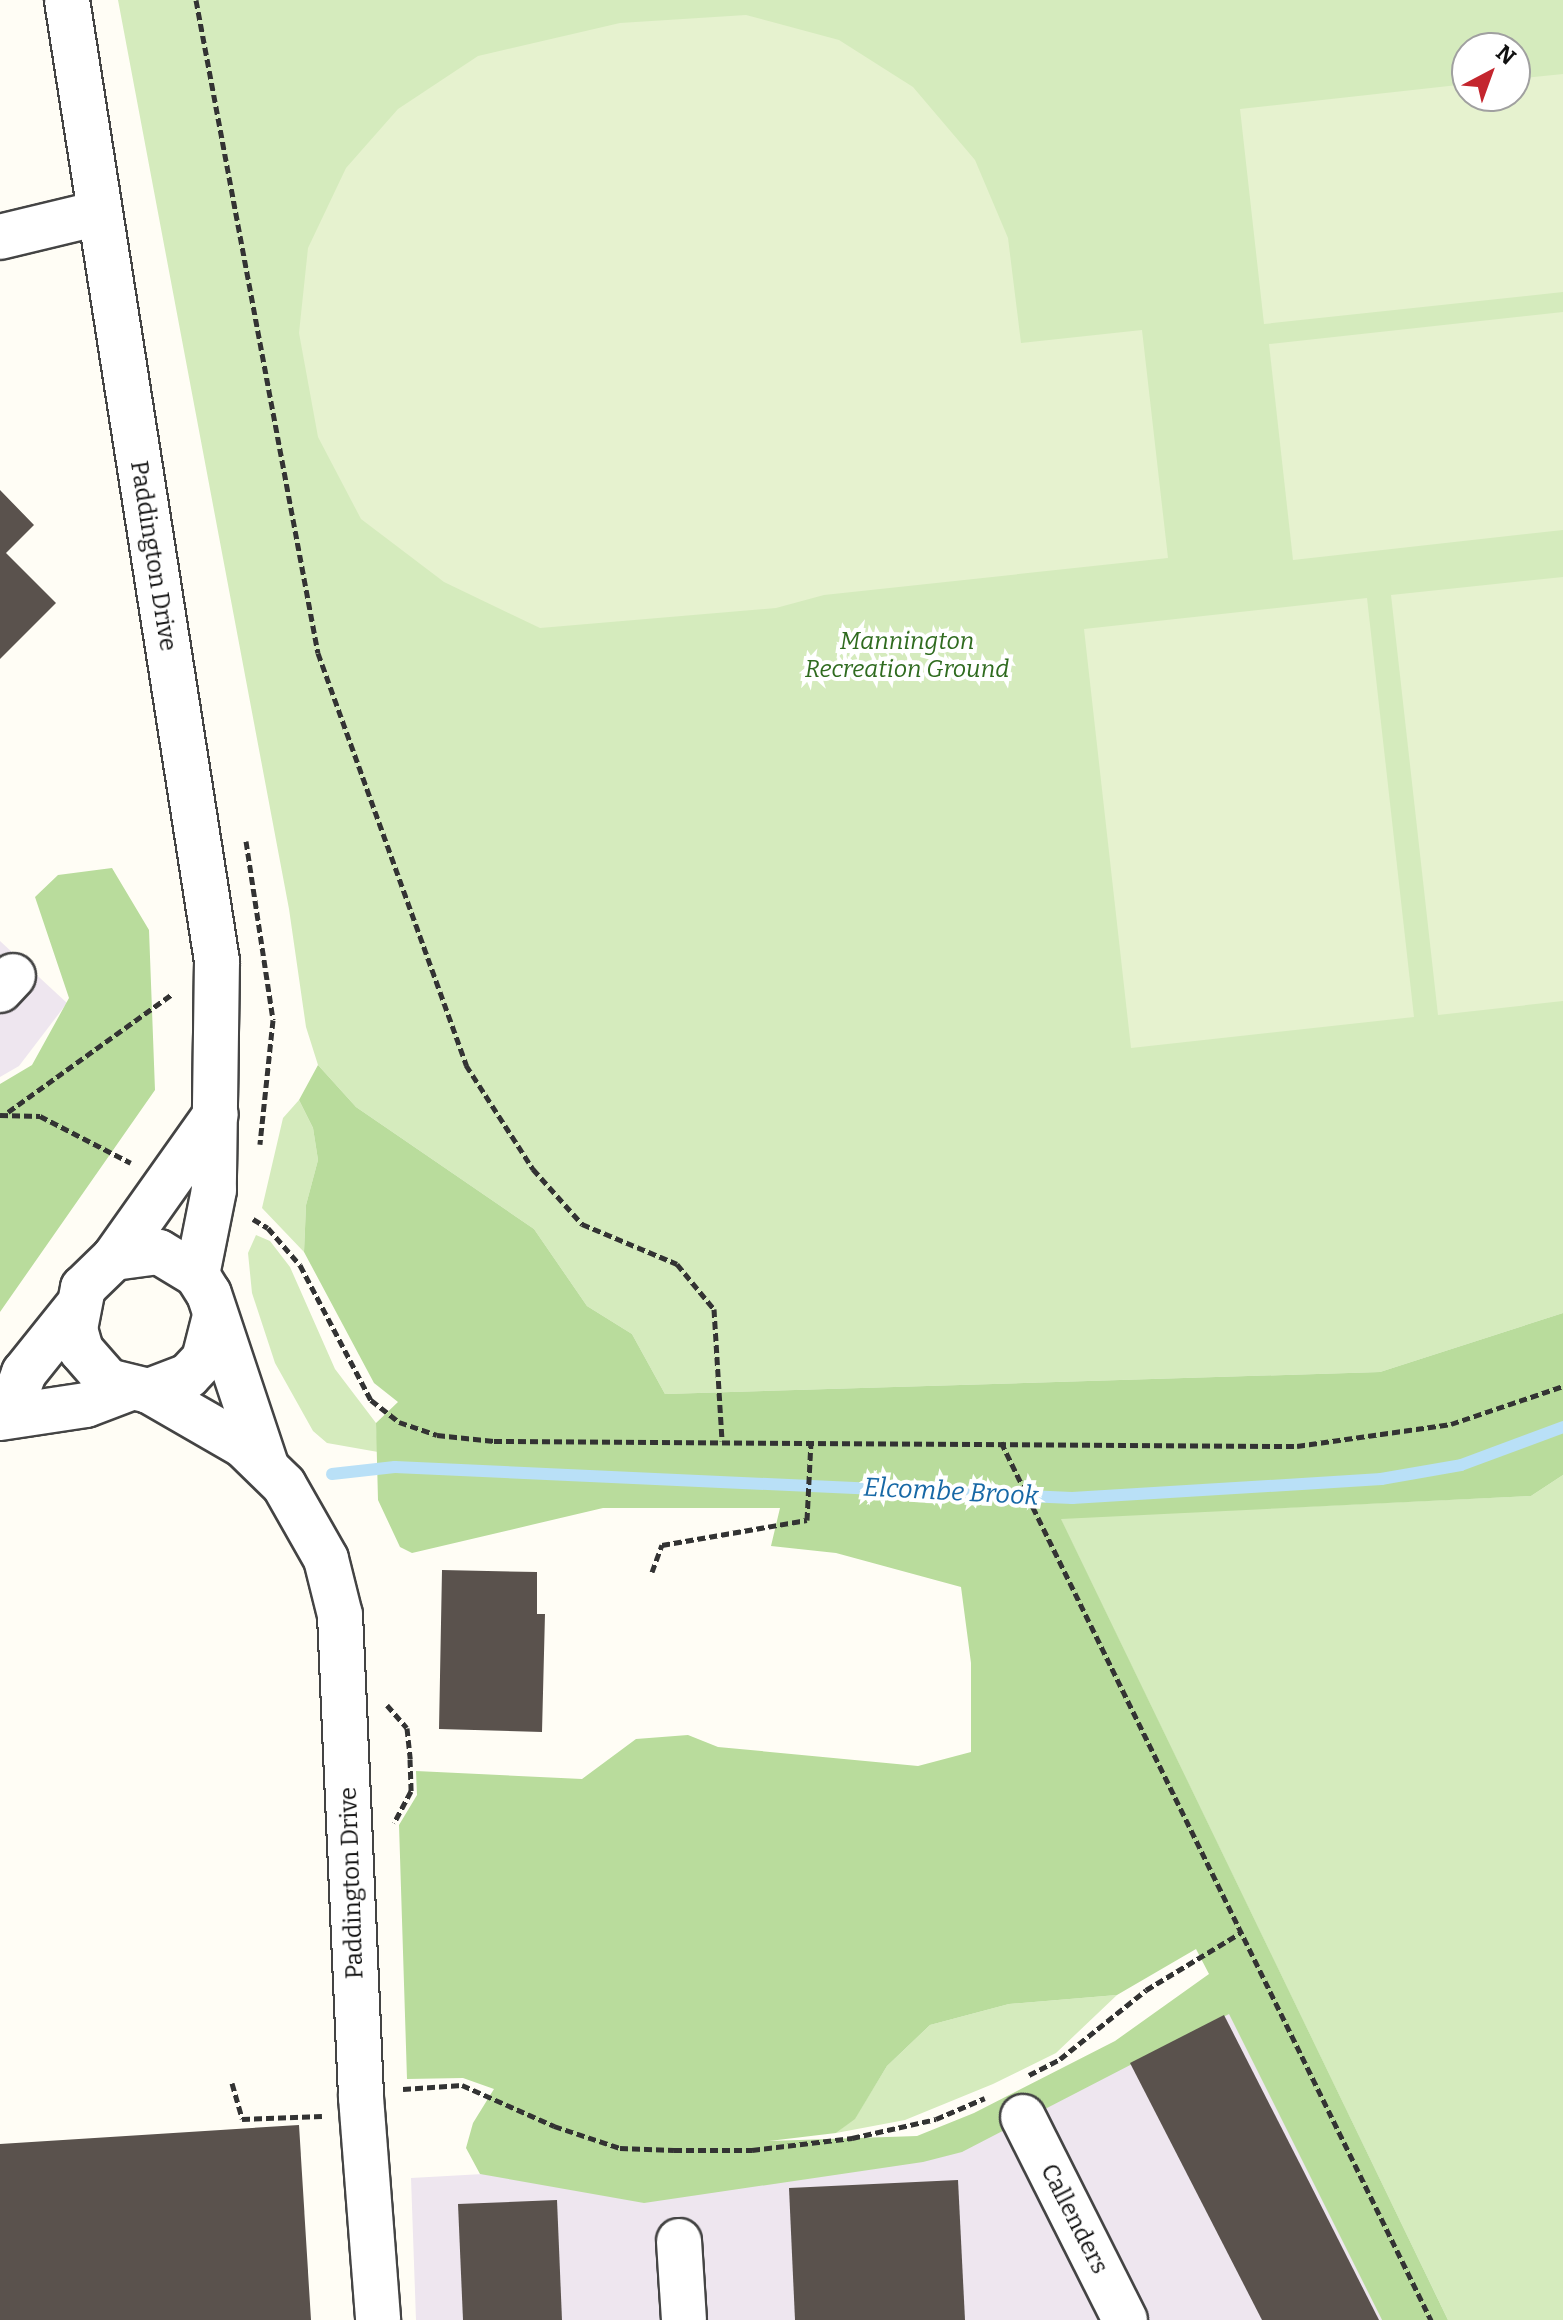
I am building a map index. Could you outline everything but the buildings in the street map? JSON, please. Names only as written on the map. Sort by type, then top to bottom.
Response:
[{"type":"street","name":"Paddington Drive","points":[[67,0],[217,961],[213,1201],[197,1275],[215,1316],[266,1465]]},
{"type":"street","points":[[0,237],[99,213]]},
{"type":"street","points":[[4,1416],[24,1373],[76,1308],[95,1271],[114,1258],[216,1114]]},
{"type":"street","points":[[114,1258],[159,1252],[197,1275]]},
{"type":"street","name":"Paddington Drive","points":[[76,1308],[81,1350],[108,1381],[139,1390],[208,1422],[266,1465],[305,1516],[326,1559],[340,1615],[361,2097],[378,2320]]},
{"type":"street","points":[[4,1416],[86,1405],[188,1376],[204,1359],[215,1316]]},
{"type":"street","name":"Callenders","points":[[1012,2097],[1125,2320]]},
{"type":"street","points":[[679,2241],[684,2320]]},
{"type":"path","points":[[196,0],[318,653],[466,1065],[533,1169],[582,1224],[677,1264],[714,1309],[722,1441]]},
{"type":"path","points":[[243,827],[273,1020],[268,1098],[258,1153]]},
{"type":"path","points":[[0,1115],[217,961]]},
{"type":"path","points":[[7,1112],[40,1116],[169,1181]]},
{"type":"path","points":[[213,1201],[268,1228],[300,1265],[371,1400],[399,1422],[437,1435],[494,1441],[811,1440],[1297,1446],[1451,1424],[1563,1386]]},
{"type":"path","points":[[652,1572],[662,1545],[807,1520],[811,1440]]},
{"type":"path","points":[[1001,1442],[1431,2320]]},
{"type":"path","points":[[384,1695],[407,1728],[410,1759],[411,1791],[399,1806],[393,1838]]},
{"type":"path","points":[[398,2089],[462,2085],[554,2126],[620,2148],[752,2150],[878,2134],[1012,2097],[1146,1990],[1240,1933]]},
{"type":"path","points":[[397,2075],[398,2105]]},
{"type":"path","points":[[232,2083],[242,2119],[336,2115]]},
{"type":"shaded area","points":[[0,941],[67,1003],[19,1066],[0,1077]]},
{"type":"shaded area","points":[[1220,1994],[1382,2320],[416,2320],[411,2178],[904,2150]]},
{"type":"green space","name":"Mannington Recreation Ground","points":[[118,0],[1563,0],[1563,1313],[1380,1372],[665,1394],[632,1334],[587,1306],[534,1229],[356,1107],[318,1065],[306,1027],[289,909]]},
{"type":"green space","points":[[746,15],[839,40],[913,87],[975,160],[1008,238],[1021,343],[1142,330],[1168,558],[824,595],[776,608],[540,628],[444,582],[361,519],[318,437],[299,333],[308,248],[346,168],[398,109],[478,56],[620,23]]},
{"type":"green space","points":[[1563,74],[1563,292],[1264,324],[1240,109],[1451,86],[1451,112],[1531,112],[1531,77]]},
{"type":"green space","points":[[1563,312],[1563,530],[1293,560],[1269,344]]},
{"type":"green space","points":[[1563,577],[1563,1001],[1438,1015],[1391,595]]},
{"type":"green space","points":[[1367,598],[1414,1017],[1131,1048],[1084,629]]},
{"type":"green space","points":[[112,868],[149,930],[155,1090],[0,1312],[0,1084],[32,1065],[69,998],[35,897],[58,875]]},
{"type":"green space","points":[[318,1065],[356,1107],[534,1229],[587,1306],[632,1334],[665,1394],[1380,1372],[1563,1313],[1563,1475],[1531,1496],[1061,1519],[1448,2320],[1382,2320],[1229,2014],[962,2152],[923,2162],[644,2203],[480,2174],[466,2148],[473,2123],[494,2089],[463,2078],[407,2079],[399,1825],[417,1795],[416,1771],[582,1779],[636,1739],[688,1735],[718,1747],[918,1766],[971,1752],[971,1663],[961,1587],[836,1553],[771,1546],[780,1508],[603,1508],[412,1553],[400,1547],[378,1500],[376,1423],[398,1402],[374,1383],[304,1252],[306,1205],[318,1160],[313,1128],[299,1100]],"holes":[[[1196,1949],[1209,1974],[1115,2041],[974,2113],[917,2136],[769,2141],[836,2133],[855,2119],[887,2066],[930,2025],[1009,2004],[1117,1995]]]},
{"type":"green space","points":[[299,1100],[313,1128],[318,1160],[306,1205],[304,1252],[262,1208],[283,1118]]},
{"type":"green space","points":[[256,1235],[270,1241],[290,1267],[335,1369],[376,1423],[378,1452],[327,1443],[313,1431],[275,1363],[252,1293],[248,1253]]},
{"type":"green space","points":[[1563,1475],[1563,2320],[1448,2320],[1060,1518],[1531,1496]]},
{"type":"green space","points":[[1117,1995],[1056,2053],[993,2084],[905,2120],[836,2133],[855,2118],[887,2066],[930,2025],[1009,2004]]},
{"type":"waterway","name":"Elcombe Brook","points":[[332,1474],[395,1467],[1072,1498],[1381,1479],[1461,1465],[1563,1427]]}]
